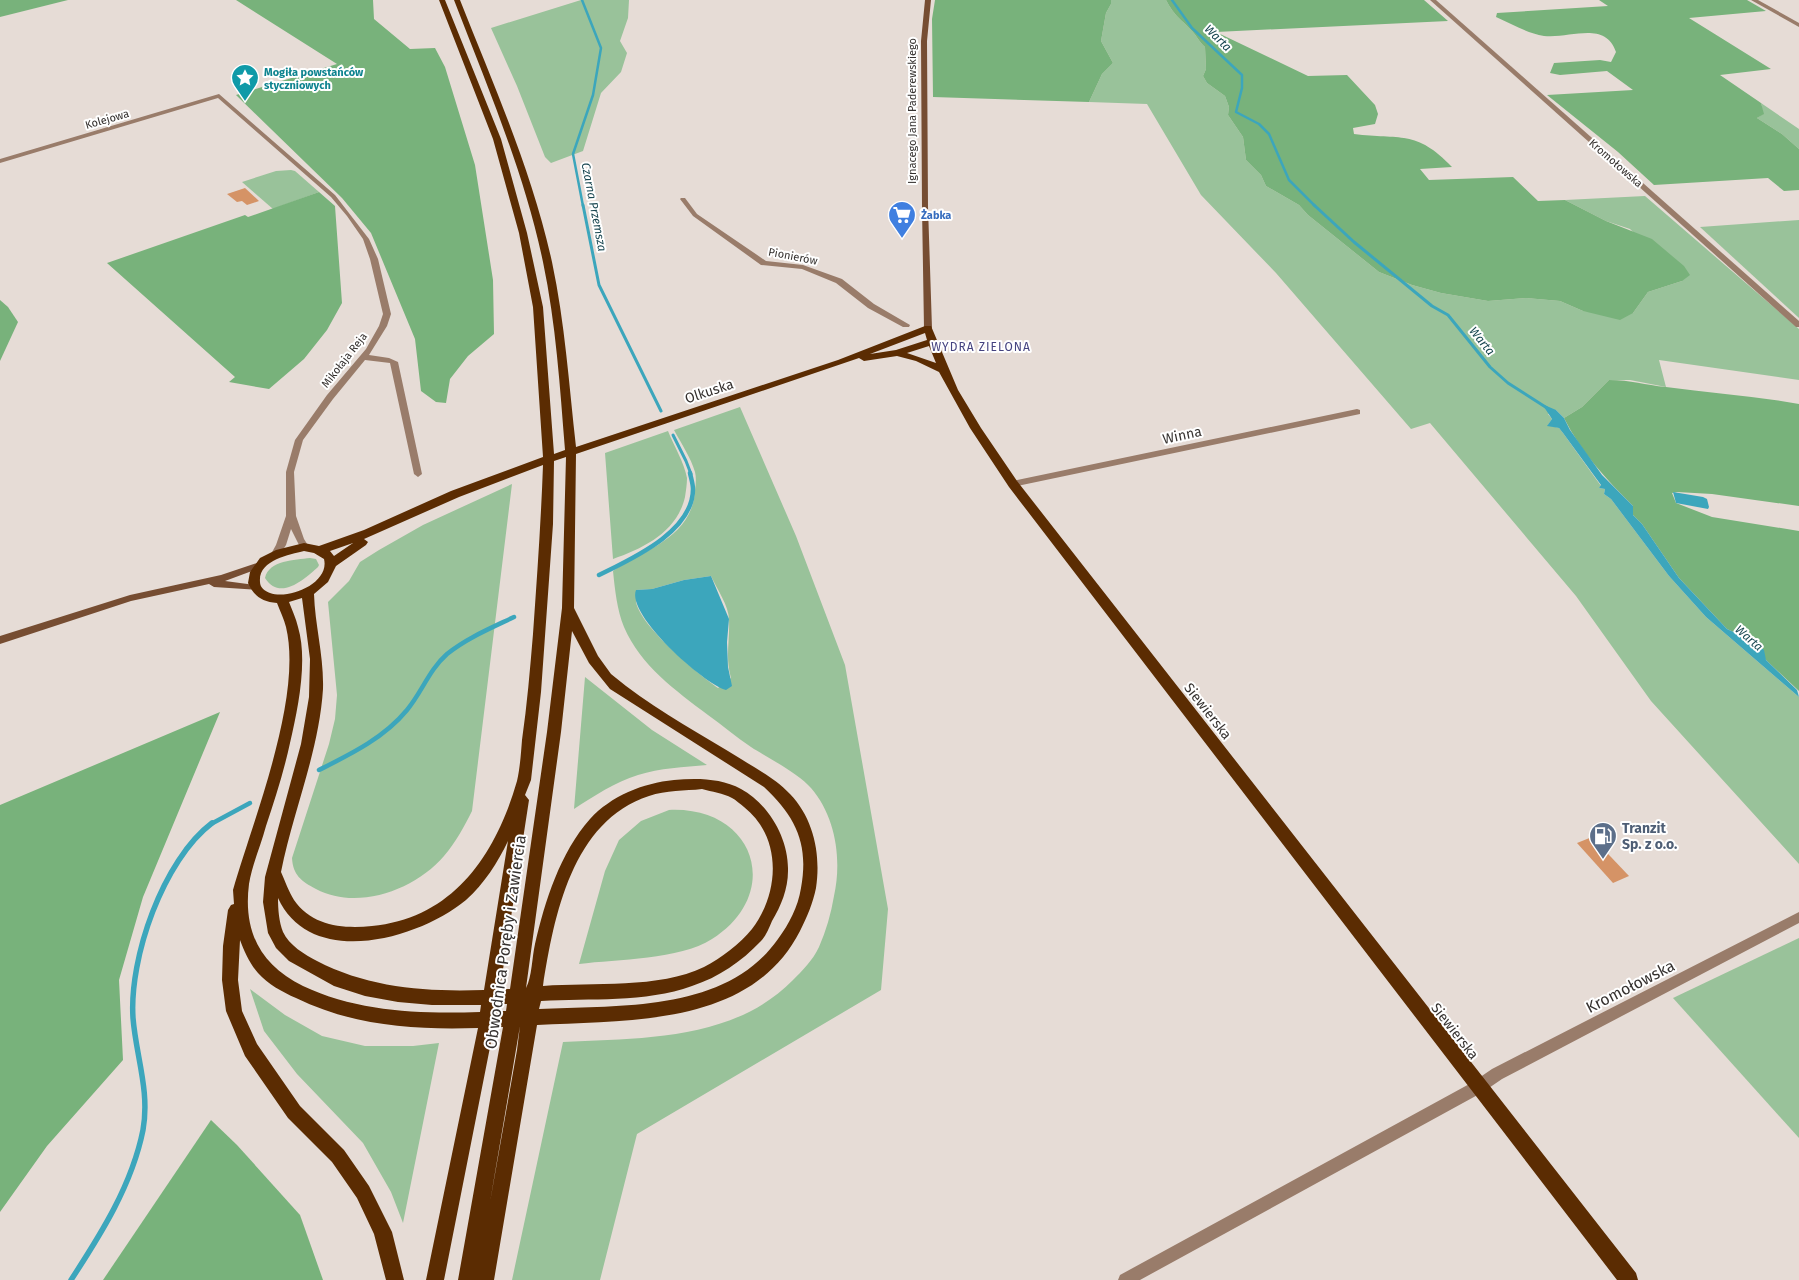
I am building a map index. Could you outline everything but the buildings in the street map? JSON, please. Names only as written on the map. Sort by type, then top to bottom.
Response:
[{"type":"main road","points":[[273,870],[280,889],[289,905],[309,924],[322,930],[344,934],[373,933],[410,925],[442,910],[462,894],[482,873],[501,841],[524,780],[535,692],[547,524],[548,450],[545,384],[538,308],[523,233],[497,139],[442,0]]},
{"type":"main road","name":"Obwodnica Poręby i Zawiercia","points":[[457,0],[517,153],[547,260],[558,317],[572,464],[568,608],[554,732],[520,977],[519,1036],[467,1280]]},
{"type":"main road","name":"Ignacego Jana Paderewskiego","points":[[928,0],[924,41],[924,207],[928,328],[931,342]]},
{"type":"main road","name":"Olkuska","points":[[392,523],[455,494],[537,463],[841,362],[928,328]]},
{"type":"main road","name":"Olkuska","points":[[841,362],[897,353],[931,342]]},
{"type":"main road","name":"Siewierska","points":[[931,342],[942,370],[977,432],[1013,484],[1629,1280]]},
{"type":"main road","name":"Olkuska","points":[[897,353],[919,359],[942,370]]},
{"type":"main road","points":[[0,640],[130,598],[222,578],[260,565],[276,554],[292,548],[304,547],[320,550],[343,543],[392,523]]},
{"type":"main road","points":[[330,564],[348,550],[392,523]]},
{"type":"main road","points":[[260,565],[254,574],[252,582],[262,596],[281,598],[298,596],[321,583],[328,574],[329,558],[320,550]]},
{"type":"main road","points":[[190,585],[231,584],[255,588]]},
{"type":"main road","points":[[308,591],[308,605],[315,644],[316,670],[313,717],[304,760],[273,870],[270,898],[274,929],[284,948],[316,970],[367,989],[422,997],[459,998],[665,987],[688,982],[729,961],[746,947],[760,931],[771,914],[778,894],[781,877],[779,850],[770,825],[749,800],[736,792],[700,783],[674,784],[646,790],[619,802],[592,826],[571,861],[544,934],[537,976],[519,1036],[485,1280]]},
{"type":"main road","points":[[281,598],[292,622],[296,652],[294,689],[288,723],[242,882],[235,914],[231,946],[230,980],[234,1011],[251,1050],[294,1112],[338,1156],[363,1192],[383,1232],[395,1280]]},
{"type":"main road","points":[[242,882],[242,924],[248,943],[262,966],[279,981],[307,997],[351,1012],[418,1020],[469,1021],[660,1010],[687,1006],[711,999],[734,988],[754,975],[787,942],[806,902],[811,882],[812,863],[809,843],[803,826],[794,809],[768,783],[641,703],[615,684],[596,664],[568,608]]},
{"type":"main road","name":"Obwodnica Poręby i Zawiercia","points":[[435,1280],[484,1039],[524,780]]},
{"type":"street","name":"Kromołowska","points":[[1432,0],[1799,325]]},
{"type":"street","points":[[1754,0],[1799,25]]},
{"type":"street","name":"Kolejowa","points":[[0,161],[219,96]]},
{"type":"street","name":"Mikołaja Reja","points":[[219,96],[333,196],[366,239],[374,259],[388,314],[383,326],[363,357],[330,397],[299,440],[290,472],[290,516],[283,540],[276,554]]},
{"type":"street","name":"Pionierów","points":[[683,199],[695,215],[764,264],[803,267],[839,281],[871,306],[906,326]]},
{"type":"street","points":[[363,357],[394,362],[418,474]]},
{"type":"street","name":"Winna","points":[[1013,484],[1357,412]]},
{"type":"street","name":"Mikołaja Reja","points":[[290,516],[304,547]]},
{"type":"street","name":"Kromołowska","points":[[1478,1087],[1497,1074],[1799,917]]},
{"type":"street","points":[[1125,1280],[1478,1087]]},
{"type":"green space","points":[[0,0],[68,0],[0,17]]},
{"type":"green space","points":[[236,0],[373,0],[374,19],[410,49],[435,48],[445,67],[475,165],[493,280],[494,334],[468,356],[450,379],[446,403],[436,402],[421,391],[415,339],[371,233],[342,198],[236,95],[337,64]]},
{"type":"green space","points":[[581,0],[629,0],[628,18],[620,41],[627,53],[621,72],[601,93],[583,151],[551,163],[545,157],[517,86],[491,28]]},
{"type":"green space","points":[[935,0],[1111,0],[1106,13],[1101,41],[1113,63],[1102,74],[1089,102],[933,97],[932,19]]},
{"type":"green space","points":[[1111,0],[1166,0],[1175,14],[1205,47],[1206,69],[1203,76],[1207,83],[1225,96],[1229,107],[1228,115],[1243,137],[1246,160],[1261,175],[1266,186],[1299,205],[1308,215],[1379,272],[1412,285],[1441,293],[1488,301],[1526,298],[1560,301],[1583,311],[1633,313],[1648,292],[1682,281],[1630,229],[1606,221],[1565,200],[1645,196],[1799,329],[1799,380],[1659,360],[1666,387],[1630,380],[1609,380],[1582,407],[1564,418],[1556,410],[1548,414],[1552,419],[1548,425],[1559,428],[1601,486],[1599,488],[1605,489],[1604,494],[1611,499],[1669,576],[1706,617],[1799,697],[1799,864],[1651,701],[1576,596],[1430,423],[1411,429],[1276,273],[1201,195],[1147,104],[1089,102],[1102,74],[1113,63],[1101,41],[1106,13]]},
{"type":"green space","points":[[1166,0],[1424,0],[1448,21],[1216,32],[1308,76],[1347,75],[1375,105],[1378,114],[1375,124],[1353,128],[1354,134],[1407,138],[1428,147],[1452,167],[1420,169],[1429,180],[1513,177],[1538,201],[1565,200],[1606,221],[1652,239],[1684,266],[1690,275],[1682,281],[1648,292],[1633,313],[1620,320],[1583,311],[1560,301],[1526,298],[1488,301],[1441,293],[1412,285],[1379,272],[1308,215],[1299,205],[1266,186],[1261,175],[1246,160],[1243,137],[1228,115],[1229,107],[1225,96],[1207,83],[1203,76],[1206,69],[1205,47],[1175,14]]},
{"type":"green space","points":[[1599,0],[1747,0],[1766,11],[1689,18],[1771,69],[1720,75],[1761,103],[1764,114],[1757,118],[1782,134],[1799,149],[1799,190],[1784,191],[1768,178],[1654,185],[1618,152],[1547,95],[1633,90],[1607,71],[1560,75],[1550,73],[1554,63],[1600,60],[1611,62],[1616,52],[1611,42],[1604,36],[1586,33],[1554,36],[1538,35],[1496,17],[1497,13],[1608,6]]},
{"type":"green space","points":[[1761,103],[1799,129],[1799,149],[1782,134],[1757,118],[1763,114]]},
{"type":"green space","points":[[276,171],[295,171],[319,192],[273,209],[242,182]]},
{"type":"green space","points":[[319,192],[335,206],[342,303],[327,330],[304,359],[269,389],[229,382],[235,377],[107,263],[245,215],[248,217]]},
{"type":"green space","points":[[1799,220],[1799,318],[1700,227]]},
{"type":"green space","points":[[0,300],[8,307],[18,322],[0,361]]},
{"type":"green space","points":[[1609,380],[1799,404],[1799,506],[1712,494],[1672,493],[1676,503],[1712,517],[1799,531],[1799,691],[1766,660],[1753,641],[1727,629],[1679,578],[1642,524],[1633,515],[1633,506],[1613,486],[1578,442],[1564,418],[1582,407]]},
{"type":"green space","points":[[740,407],[796,536],[845,665],[888,909],[881,990],[637,1134],[600,1280],[512,1280],[563,1042],[655,1037],[715,1025],[743,1015],[769,1000],[793,980],[811,961],[822,941],[833,903],[837,868],[835,839],[826,812],[811,788],[791,771],[740,739],[671,686],[640,654],[624,627],[617,600],[613,571],[650,550],[673,534],[689,513],[694,499],[695,472],[674,430]],"holes":[[[711,576],[725,603],[729,620],[728,656],[731,678],[718,688],[671,649],[648,624],[636,602],[636,590],[652,589],[684,580]]]},
{"type":"green space","points":[[668,431],[687,478],[685,497],[681,509],[675,520],[658,537],[636,550],[613,559],[605,453]]},
{"type":"green space","points":[[512,484],[472,811],[444,856],[418,879],[402,887],[384,894],[349,898],[332,895],[316,889],[299,877],[294,869],[292,858],[329,744],[335,719],[337,695],[328,602],[349,581],[360,562],[423,525]]},
{"type":"green space","points":[[316,559],[318,567],[293,586],[278,588],[271,585],[265,578],[267,572],[277,564],[290,560]]},
{"type":"green space","points":[[585,677],[652,730],[707,765],[663,769],[638,775],[613,785],[574,809]]},
{"type":"green space","points":[[220,712],[143,897],[119,980],[123,1060],[47,1146],[0,1212],[0,805]]},
{"type":"green space","points":[[669,810],[698,813],[722,822],[739,837],[750,856],[753,877],[748,899],[734,920],[712,939],[698,946],[648,958],[579,964],[605,871],[619,840],[641,821]]},
{"type":"green space","points":[[1799,938],[1799,1138],[1673,998]]},
{"type":"green space","points":[[250,989],[285,1015],[322,1036],[365,1046],[413,1046],[439,1043],[403,1223],[391,1192],[363,1143],[297,1074],[264,1031]]},
{"type":"green space","points":[[211,1120],[237,1145],[300,1215],[323,1280],[103,1280]]},
{"type":"water","points":[[1542,404],[1556,410],[1564,418],[1570,430],[1602,475],[1633,506],[1633,515],[1642,524],[1679,578],[1727,629],[1753,641],[1764,650],[1766,660],[1797,690],[1799,697],[1706,617],[1669,576],[1611,499],[1604,494],[1605,489],[1599,488],[1601,485],[1559,428],[1547,426],[1552,419]]},
{"type":"water","points":[[1673,492],[1703,497],[1707,499],[1709,507],[1708,509],[1676,503]]},
{"type":"water","points":[[711,576],[729,619],[727,642],[728,667],[732,686],[726,690],[701,675],[669,647],[654,631],[636,601],[636,590],[652,589],[684,580]]},
{"type":"waterway","name":"Czarna Przemsza","points":[[582,0],[601,48],[593,95],[573,154],[583,206]]},
{"type":"waterway","name":"Warta","points":[[1172,0],[1192,28],[1242,75],[1242,88],[1236,112],[1259,124],[1269,134],[1289,180],[1314,205]]},
{"type":"waterway","name":"Czarna Przemsza","points":[[583,205],[599,285],[661,411]]},
{"type":"waterway","name":"Warta","points":[[1314,205],[1354,242],[1432,306],[1448,315],[1490,367],[1508,383],[1547,408]]},
{"type":"waterway","name":"Czarna Przemsza","points":[[673,435],[691,474]]},
{"type":"waterway","name":"Czarna Przemsza","points":[[599,575],[643,552],[672,531],[683,518],[690,504],[693,489],[690,473]]},
{"type":"waterway","name":"Czarna Przemsza","points":[[319,770],[355,751],[377,737],[398,720],[417,696],[435,667],[447,654],[471,638],[514,617]]},
{"type":"waterway","name":"Czarna Przemsza","points":[[211,824],[250,803]]},
{"type":"waterway","name":"Czarna Przemsza","points":[[71,1280],[104,1227],[123,1190],[138,1150],[143,1130],[145,1116],[144,1087],[133,1018],[133,994],[143,940],[164,885],[178,861],[194,840],[212,823]]},
{"type":"place","name":"Mogiła powstańców styczniowych","points":[[245,102]]},
{"type":"place","name":"Żabka","points":[[902,239]]},
{"type":"place","name":"Tranzit Sp. z o.o.","points":[[1603,860]]},
{"type":"district","name":"WYDRA ZIELONA","points":[[981,347]]}]
